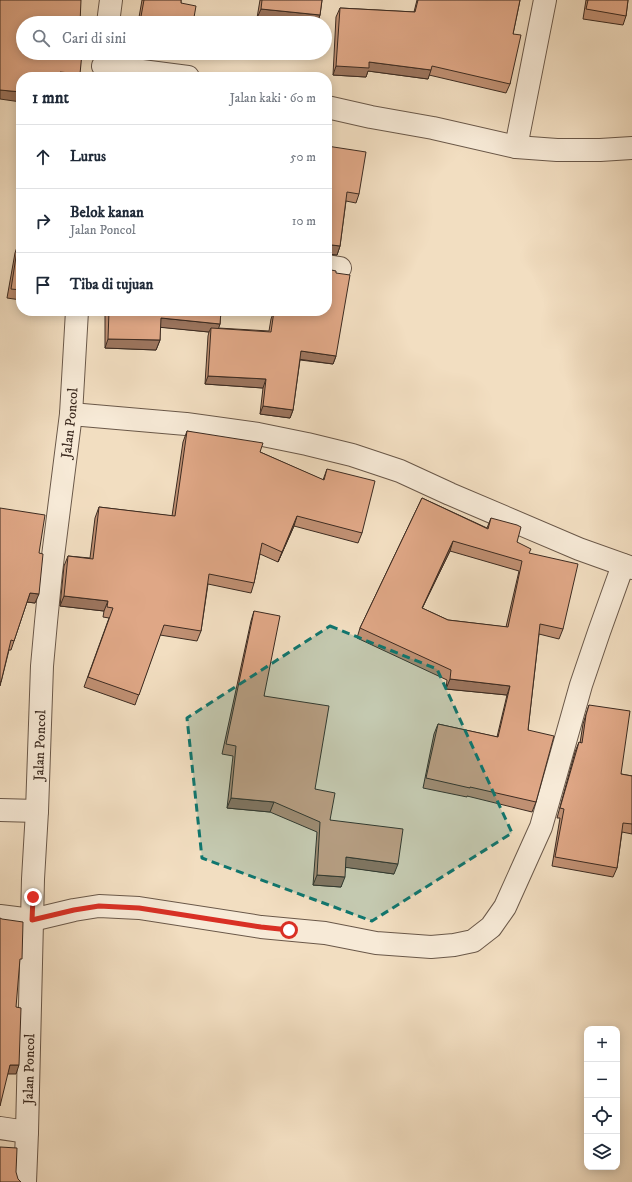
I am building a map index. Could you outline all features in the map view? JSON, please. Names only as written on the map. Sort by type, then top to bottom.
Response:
[{"type":"street","points":[[109,16],[111,0]]},
{"type":"street","points":[[516,147],[545,0]]},
{"type":"street","points":[[103,65],[153,72]]},
{"type":"street","points":[[332,108],[433,128],[516,147],[557,150],[632,148]]},
{"type":"street","name":"Jalan Poncol","points":[[25,1182],[33,879],[40,718],[46,622],[58,512],[71,414],[77,316]]},
{"type":"street","points":[[0,916],[32,920],[99,906],[139,908],[261,927],[325,933],[376,943],[431,947],[474,941],[491,927],[505,907],[541,827],[581,685],[598,632],[627,567],[579,549],[400,471],[352,455],[251,433],[186,424],[71,414]]},
{"type":"street","points":[[0,810],[37,811]]},
{"type":"street","points":[[0,1128],[27,1132]]},
{"type":"highlighted area","points":[[330,626],[437,669],[512,833],[372,921],[202,858],[187,718]]},
{"type":"building","points":[[0,0],[81,0],[80,16],[16,16],[16,60],[81,60],[80,72],[16,72],[16,92],[0,90]]},
{"type":"building","points":[[144,0],[181,0],[181,3],[196,6],[194,16],[141,16]]},
{"type":"building","points":[[262,0],[322,0],[320,15],[261,9]]},
{"type":"building","points":[[418,0],[520,0],[513,34],[521,35],[510,84],[432,66],[431,70],[369,62],[369,68],[336,66],[340,8],[415,12]]},
{"type":"building","points":[[588,0],[628,0],[626,16],[586,9]]},
{"type":"building","points":[[332,147],[366,152],[359,194],[347,192],[340,246],[332,245]]},
{"type":"building","points":[[16,257],[16,290],[11,289]]},
{"type":"building","points":[[332,270],[336,271],[336,273],[350,275],[336,356],[301,351],[293,410],[263,406],[266,379],[208,376],[211,328],[271,332],[273,316],[332,316]]},
{"type":"building","points":[[109,316],[221,316],[220,324],[161,318],[160,340],[108,339]]},
{"type":"building","points":[[187,431],[263,443],[260,452],[324,480],[327,469],[375,481],[362,533],[297,516],[282,552],[262,543],[254,583],[209,574],[201,631],[164,625],[139,695],[88,677],[113,608],[107,607],[108,601],[64,596],[68,556],[93,559],[99,507],[175,516]]},
{"type":"building","points":[[422,498],[488,529],[491,518],[517,525],[521,527],[517,542],[531,549],[529,553],[578,564],[563,629],[540,624],[528,730],[554,736],[536,802],[426,778],[438,724],[498,737],[510,686],[450,679],[451,670],[360,628]],"holes":[[[453,541],[522,561],[508,627],[448,620],[422,608]]]},
{"type":"building","points":[[0,508],[45,515],[39,553],[43,554],[39,594],[30,593],[14,641],[11,640],[1,682],[0,682]]},
{"type":"building","points":[[254,611],[280,616],[264,696],[329,706],[315,789],[335,793],[330,820],[403,829],[398,864],[346,857],[345,877],[317,875],[320,822],[274,802],[231,798],[236,746],[226,744]]},
{"type":"building","points":[[589,705],[630,711],[621,774],[632,776],[632,824],[623,823],[617,868],[555,857],[564,809],[560,808],[579,742],[582,743]]},
{"type":"building","points":[[0,918],[23,922],[22,959],[20,959],[16,1007],[21,1008],[19,1065],[10,1065],[0,1106]]},
{"type":"building","points":[[0,1147],[17,1148],[16,1172],[18,1179],[21,1182],[0,1182]]},
{"type":"route","points":[[33,897],[32,920],[99,906],[139,908],[198,918],[289,930]]}]
